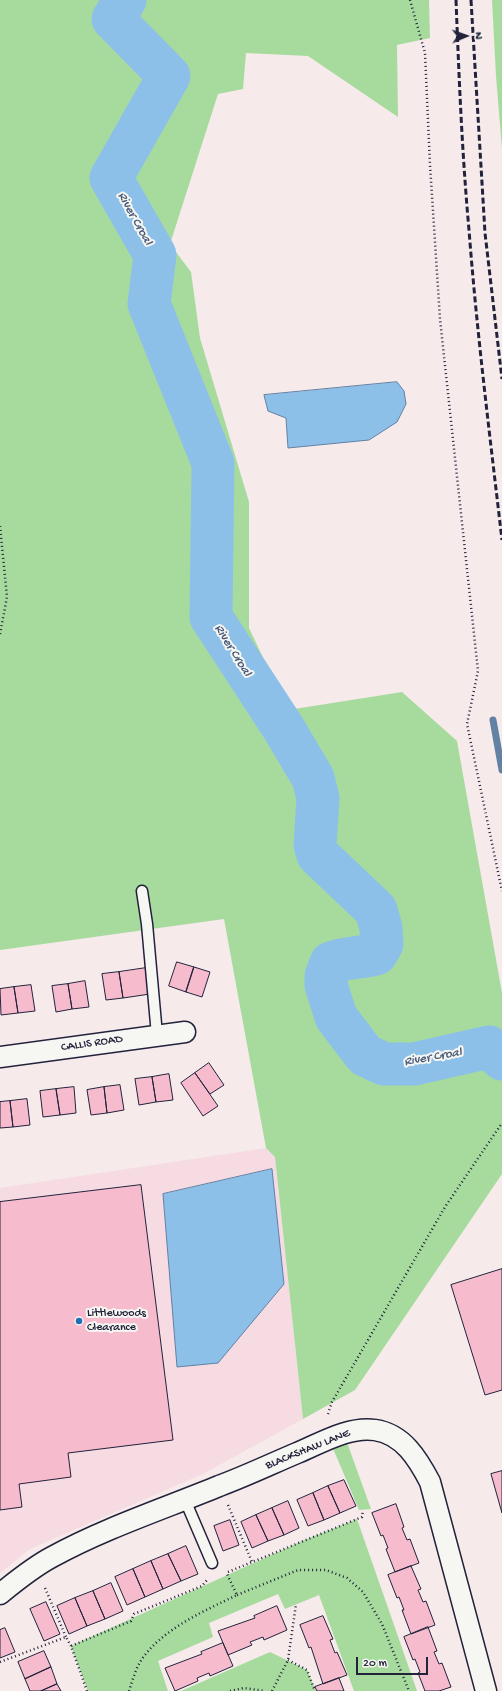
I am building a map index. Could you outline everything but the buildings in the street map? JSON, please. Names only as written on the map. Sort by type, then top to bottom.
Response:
[{"type":"street","name":"CALLIS ROAD","points":[[0,1057],[185,1032]]},
{"type":"street","name":"BLACKSHAW LANE","points":[[0,1594],[36,1567],[98,1534],[220,1486],[333,1438],[356,1430],[375,1430],[391,1434],[408,1447],[420,1463],[430,1482],[486,1691]]},
{"type":"lane","points":[[142,891],[147,924],[157,1035]]},
{"type":"lane","points":[[185,1500],[212,1563]]},
{"type":"path","points":[[410,0],[426,53],[430,165],[440,319],[478,671],[467,724],[502,891]]},
{"type":"path","points":[[0,526],[7,597],[0,634]]},
{"type":"path","points":[[333,1438],[328,1417],[332,1402],[445,1207],[502,1124]]},
{"type":"path","points":[[220,1486],[252,1562]]},
{"type":"path","points":[[220,1575],[362,1517],[363,1510]]},
{"type":"path","points":[[212,1563],[227,1572],[237,1595]]},
{"type":"path","points":[[36,1567],[71,1646],[87,1691]]},
{"type":"path","points":[[129,1691],[140,1663],[159,1640],[190,1618],[237,1595],[298,1570],[326,1570],[347,1578],[363,1592],[382,1624],[409,1691]]},
{"type":"path","points":[[71,1646],[131,1621],[134,1614],[202,1586],[205,1581],[212,1578]]},
{"type":"path","points":[[272,1691],[288,1660],[296,1604]]},
{"type":"path","points":[[0,1662],[66,1637]]},
{"type":"path","points":[[288,1660],[307,1670],[315,1691]]},
{"type":"path","points":[[230,1691],[244,1688],[265,1691]]},
{"type":"shaded area","points":[[266,1148],[275,1157],[303,1419],[203,1474],[30,1549],[0,1573],[0,1188]]},
{"type":"green space","points":[[0,0],[429,0],[430,38],[397,45],[398,117],[308,56],[246,53],[243,89],[218,94],[170,244],[191,272],[200,338],[249,502],[249,628],[288,710],[402,692],[457,741],[502,993],[502,1174],[355,1390],[303,1419],[275,1157],[266,1148],[224,919],[0,950]]},
{"type":"green space","points":[[492,0],[502,0],[502,149],[496,76]]},
{"type":"green space","points":[[344,1434],[371,1509],[359,1510],[329,1439]]},
{"type":"green space","points":[[357,1519],[417,1691],[354,1691],[319,1595],[285,1609],[278,1594],[209,1623],[213,1637],[158,1661],[168,1691],[88,1691],[71,1646],[300,1542]]},
{"type":"green space","points":[[270,1652],[307,1670],[316,1691],[181,1691]]},
{"type":"water","points":[[397,382],[404,391],[406,404],[397,422],[369,440],[288,448],[286,418],[268,411],[264,395]]},
{"type":"water","points":[[272,1169],[284,1284],[218,1363],[177,1367],[163,1194]]},
{"type":"waterway","name":"River Croal","points":[[125,0],[113,19],[169,76],[111,178],[155,255],[149,304],[213,463],[211,617],[284,729],[313,778],[318,798],[315,845],[318,855],[376,910],[381,928],[382,944],[376,954],[331,963],[326,976],[326,985],[336,1017],[365,1055],[384,1064],[414,1064],[489,1047],[502,1059]]},
{"type":"waterway","points":[[493,720],[502,770]]},
{"type":"railway","points":[[456,0],[463,144],[472,269],[502,540]]},
{"type":"railway","points":[[471,0],[485,233],[502,379]]},
{"type":"place","name":"Littlewoods Clearance","points":[[79,1321]]}]
